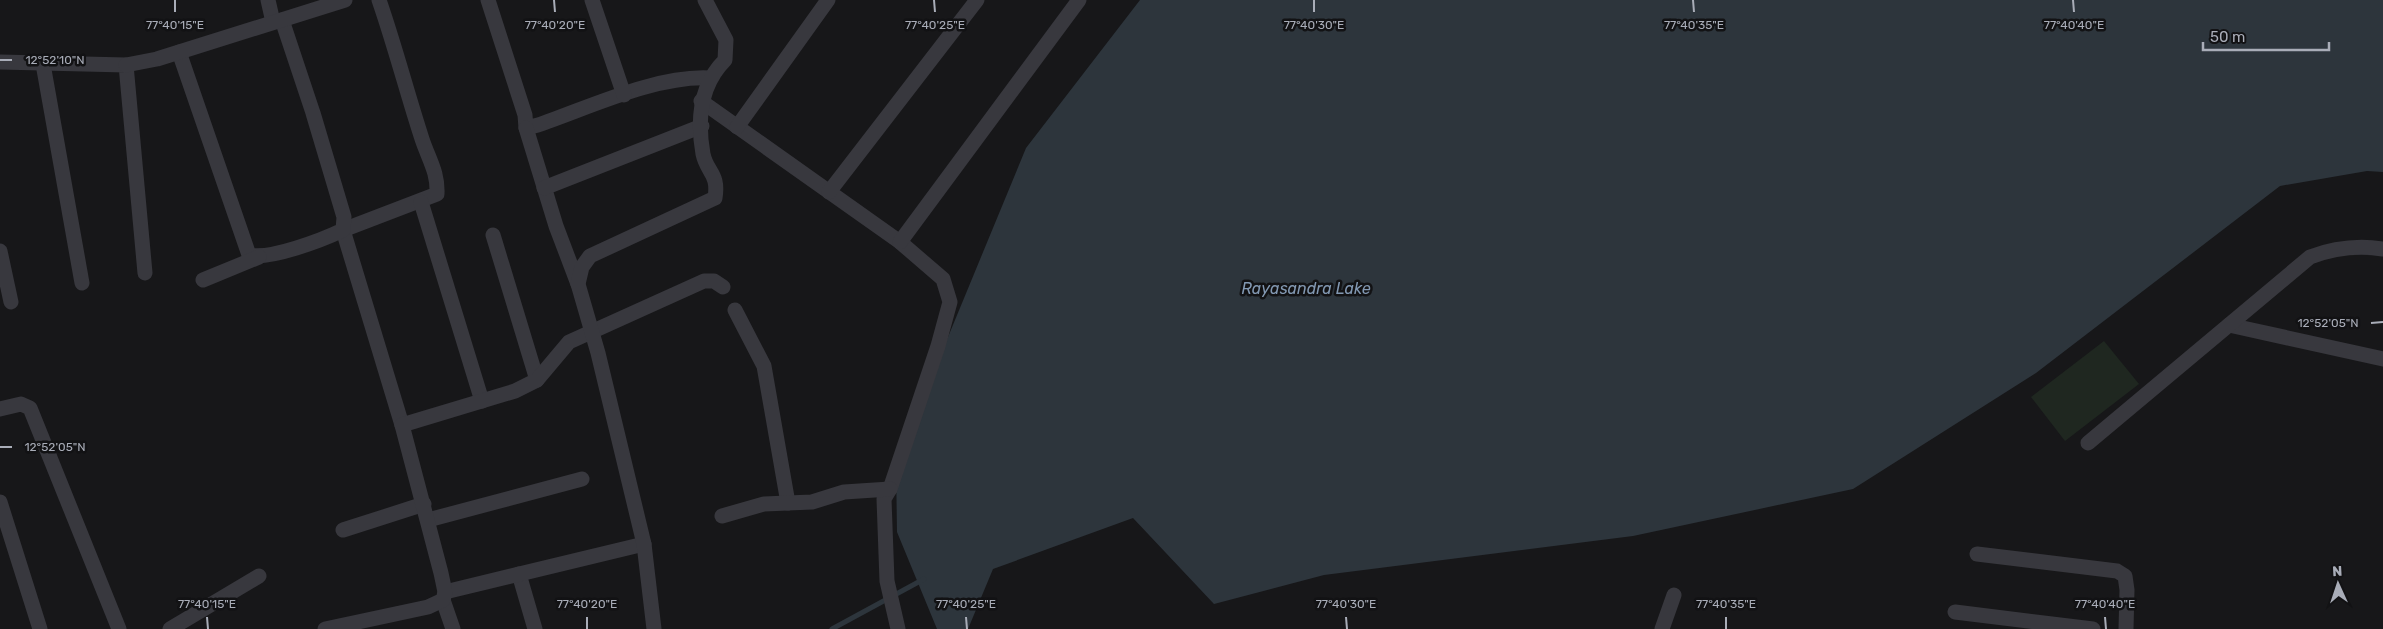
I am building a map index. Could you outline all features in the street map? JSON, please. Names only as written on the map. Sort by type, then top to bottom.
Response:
[{"type":"street","points":[[268,0],[278,21],[326,156],[344,217],[343,230],[424,504],[453,629]]},
{"type":"street","points":[[0,62],[126,65],[157,59],[345,0]]},
{"type":"street","points":[[203,280],[259,257],[320,240],[421,202],[437,194],[437,179],[422,139],[403,72],[379,0]]},
{"type":"street","points":[[488,0],[525,115],[526,128],[544,188],[578,284],[591,330],[644,544],[654,629]]},
{"type":"street","points":[[592,0],[624,95]]},
{"type":"street","points":[[578,284],[582,267],[590,256],[715,198],[716,180],[704,156],[701,101],[712,72],[725,60],[726,40],[705,0]]},
{"type":"street","points":[[737,127],[828,0]]},
{"type":"street","points":[[829,192],[978,0]]},
{"type":"street","points":[[900,242],[1079,0]]},
{"type":"street","points":[[179,52],[249,255],[259,257]]},
{"type":"street","points":[[43,64],[82,283]]},
{"type":"street","points":[[126,65],[145,273]]},
{"type":"street","points":[[526,128],[538,126],[663,81],[690,77],[710,78]]},
{"type":"street","points":[[701,101],[900,242],[943,279],[950,302],[938,346],[890,489],[884,499],[887,580],[897,622]]},
{"type":"street","points":[[544,188],[702,126]]},
{"type":"street","points":[[421,202],[482,401]]},
{"type":"street","points":[[493,235],[537,380]]},
{"type":"street","points":[[2088,444],[2310,257],[2331,250],[2353,246],[2383,249]]},
{"type":"street","points":[[0,251],[11,302]]},
{"type":"street","points":[[402,425],[515,391],[537,380],[569,342],[591,330],[704,281],[714,281],[723,287]]},
{"type":"street","points":[[735,310],[764,366],[788,503]]},
{"type":"street","points":[[2230,325],[2383,358]]},
{"type":"street","points":[[0,409],[21,404],[30,408],[119,629]]},
{"type":"street","points":[[428,520],[582,479]]},
{"type":"street","points":[[722,516],[764,504],[812,502],[844,492],[890,489]]},
{"type":"street","points":[[0,502],[40,629]]},
{"type":"street","points":[[344,530],[424,504]]},
{"type":"street","points":[[325,629],[428,606],[444,596],[519,574],[644,544]]},
{"type":"street","points":[[1977,554],[2117,571],[2125,576],[2128,590],[2126,629]]},
{"type":"street","points":[[519,574],[535,629]]},
{"type":"street","points":[[170,629],[259,576]]},
{"type":"street","points":[[1664,629],[1674,595]]},
{"type":"street","points":[[1955,612],[2092,629]]},
{"type":"shaded area","points":[[2104,341],[2139,384],[2065,441],[2031,397]]},
{"type":"water","name":"Rayasandra Lake","points":[[1140,0],[2383,0],[2383,172],[2367,171],[2280,186],[2036,373],[1853,489],[1633,536],[1324,575],[1214,604],[1133,518],[993,569],[968,629],[937,629],[897,532],[896,463],[1026,148]]},
{"type":"waterway","points":[[832,629],[924,579]]}]
